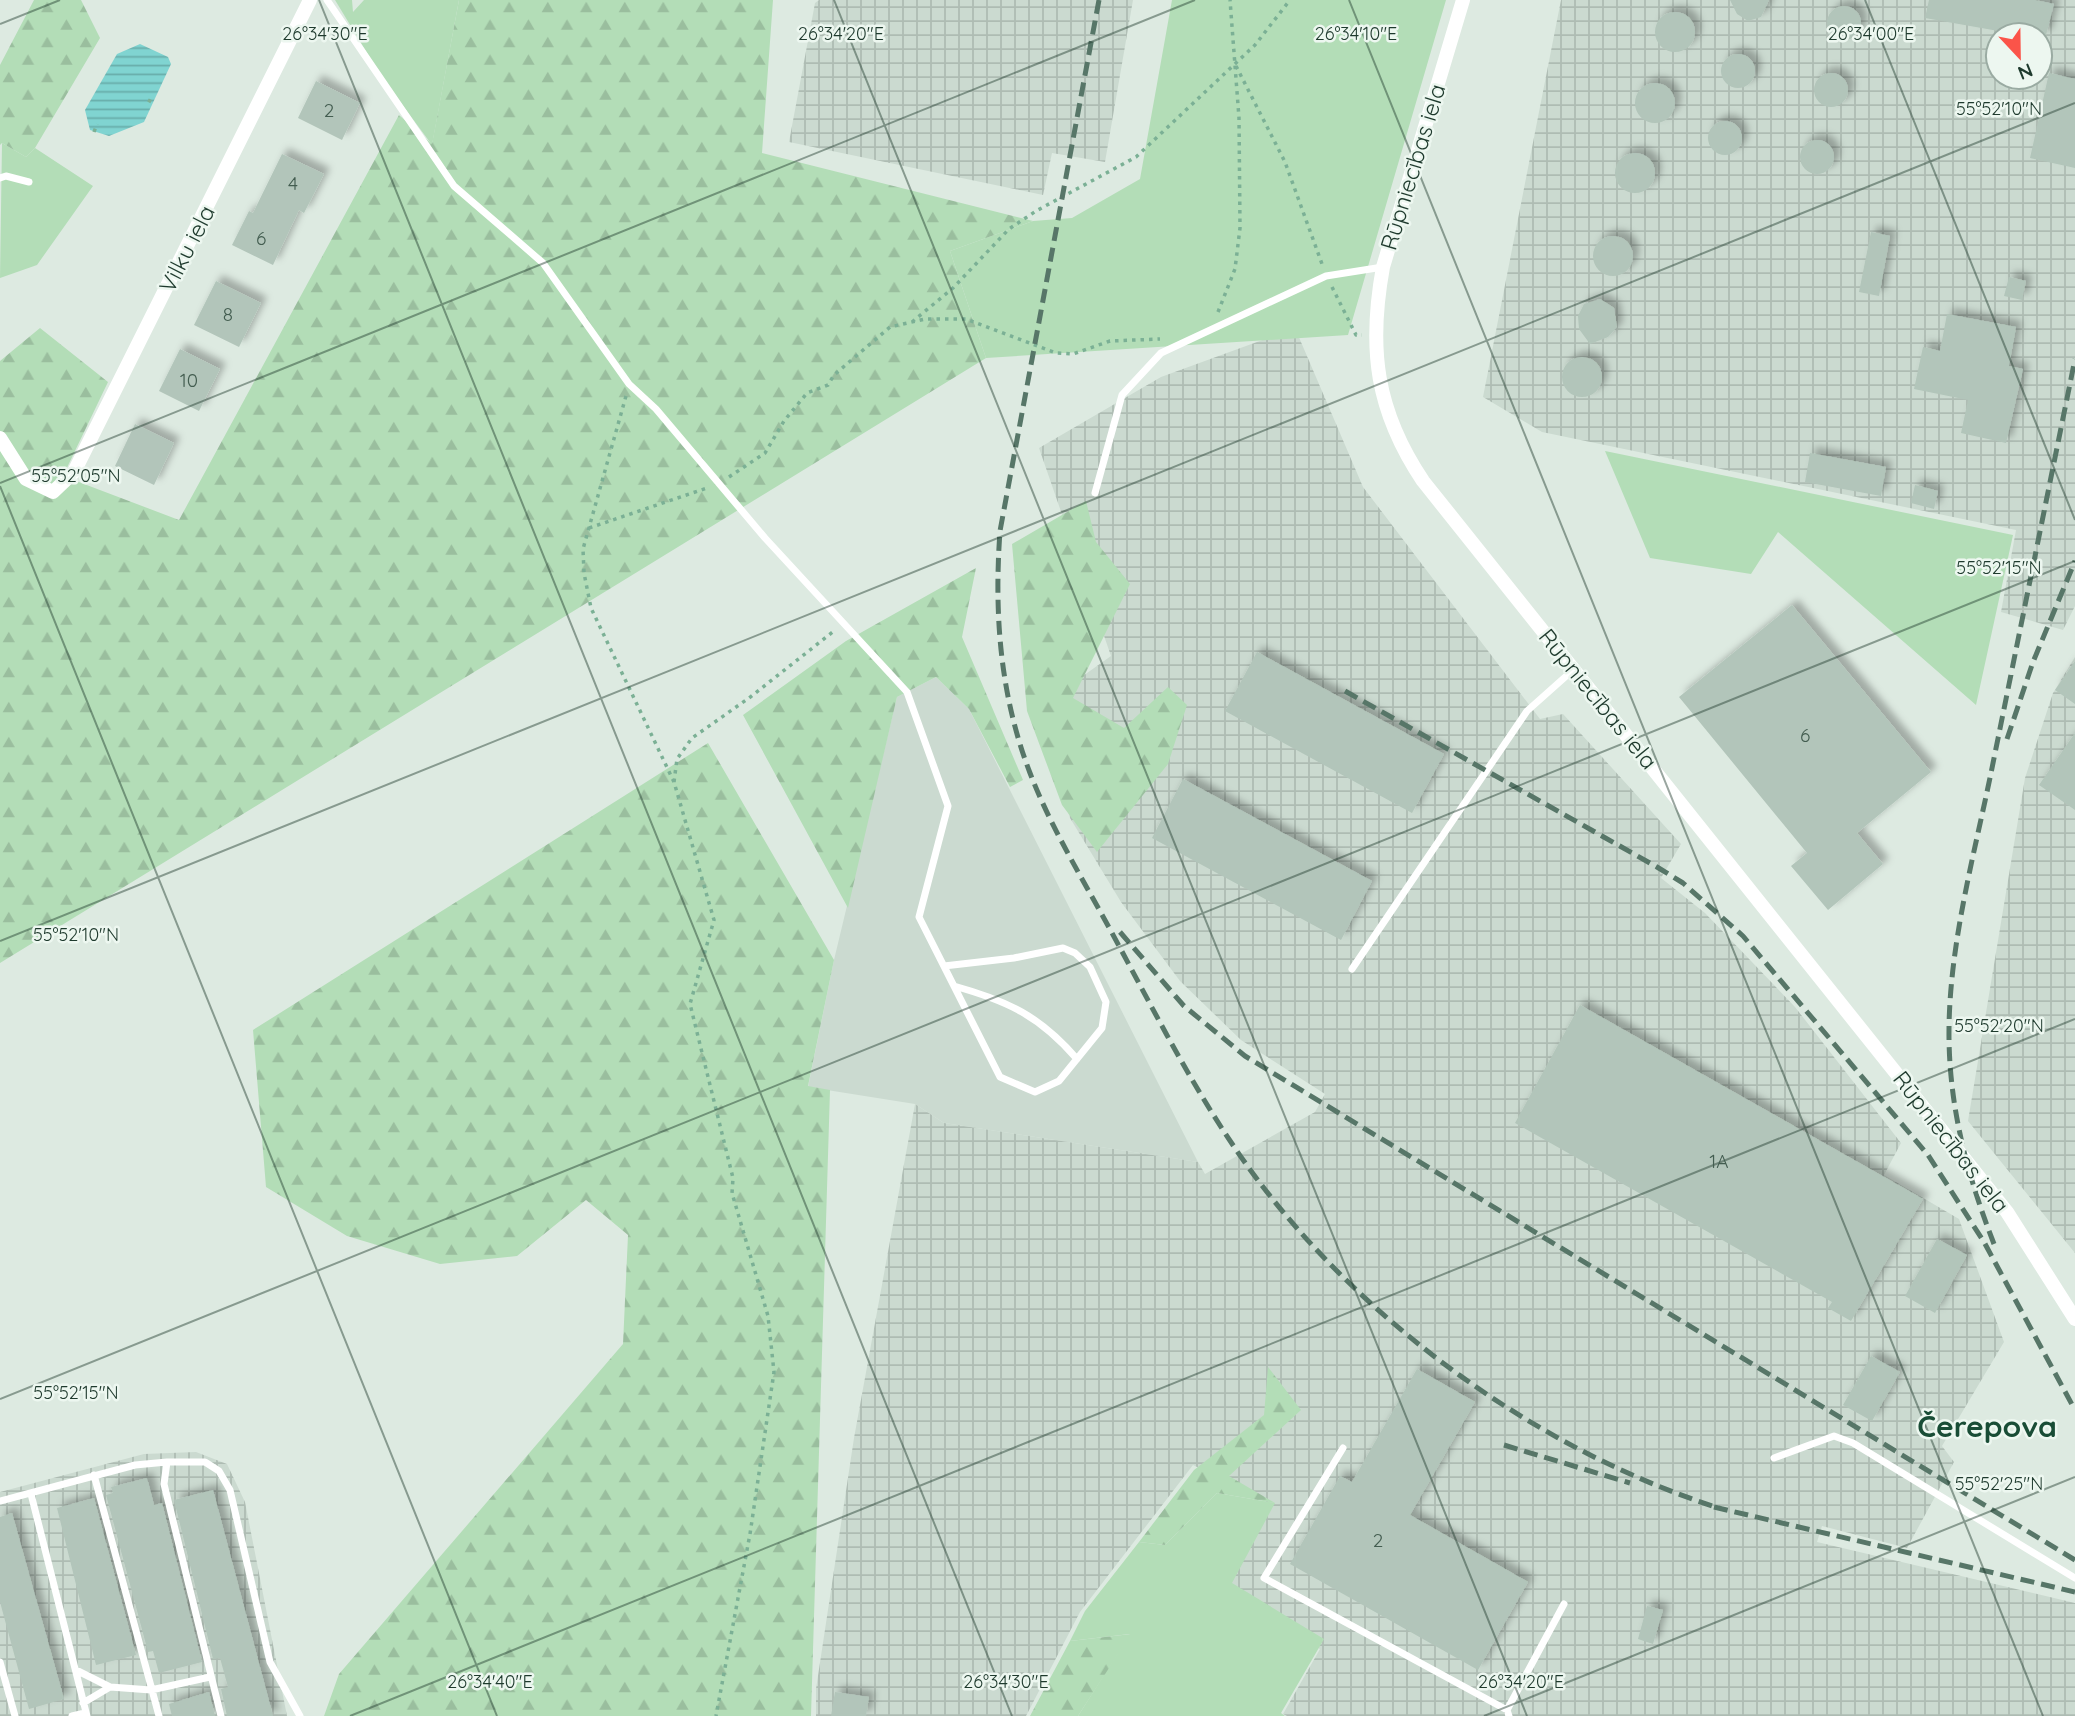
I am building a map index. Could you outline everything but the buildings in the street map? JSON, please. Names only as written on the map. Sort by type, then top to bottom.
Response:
[{"type":"street","name":"Vilku iela","points":[[0,438],[26,479],[53,492],[74,472],[310,0]]},
{"type":"street","name":"Rūpniecības iela","points":[[1463,0],[1383,267],[1374,336],[1384,401],[1410,461],[2007,1212],[2075,1319]]},
{"type":"lane","points":[[327,0],[454,186],[543,263],[629,384],[656,409],[719,484],[906,692],[948,806],[919,917],[1000,1077],[1035,1092],[1059,1081],[1102,1028],[1106,1002],[1090,967],[1075,953],[1063,948],[1014,958],[944,966]]},
{"type":"lane","points":[[0,178],[6,176],[29,182]]},
{"type":"lane","points":[[1095,493],[1122,395],[1161,354],[1211,328],[1326,276],[1383,267]]},
{"type":"lane","points":[[1352,969],[1527,710],[1574,669]]},
{"type":"lane","points":[[954,986],[1000,999],[1054,1032],[1077,1059]]},
{"type":"lane","points":[[1774,1458],[1834,1436],[1853,1443],[2075,1578]]},
{"type":"lane","points":[[1343,1448],[1264,1578],[1508,1713],[1564,1604]]},
{"type":"lane","points":[[167,1462],[164,1484],[222,1716]]},
{"type":"lane","points":[[0,1501],[135,1465],[205,1462],[219,1471],[230,1490],[270,1662],[300,1716]]},
{"type":"lane","points":[[94,1475],[159,1716]]},
{"type":"lane","points":[[31,1493],[86,1714],[72,1716]]},
{"type":"lane","points":[[0,1662],[15,1716]]},
{"type":"lane","points":[[76,1670],[110,1687],[151,1690],[211,1677]]},
{"type":"lane","points":[[83,1703],[110,1687]]},
{"type":"path","points":[[1211,328],[1235,270],[1240,228],[1235,64],[1230,0]]},
{"type":"path","points":[[911,323],[953,288],[1009,229],[1036,211],[1106,176],[1136,157],[1255,45],[1290,0]]},
{"type":"path","points":[[1235,64],[1285,162],[1326,276],[1356,335],[1374,336]]},
{"type":"path","points":[[148,100],[154,103]]},
{"type":"path","points":[[94,132],[97,124]]},
{"type":"path","points":[[589,528],[719,484],[765,453],[784,421],[807,393],[828,385],[834,375],[890,327],[946,317],[965,319],[1056,353],[1073,354],[1122,338],[1169,338],[1175,347]]},
{"type":"path","points":[[629,384],[589,528],[583,561],[591,608],[674,782],[713,920],[690,1004],[733,1178],[732,1193],[768,1316],[774,1372],[750,1534],[716,1716]]},
{"type":"path","points":[[674,782],[677,759],[692,738],[749,698],[844,624]]},
{"type":"shaded area","points":[[819,0],[1133,0],[1105,162],[1052,153],[1043,195],[789,142],[815,3]]},
{"type":"shaded area","points":[[1561,0],[2075,0],[2075,606],[2063,630],[2001,612],[2016,530],[1542,432],[1483,397]]},
{"type":"shaded area","points":[[1295,328],[1363,487],[1540,719],[1563,714],[1681,844],[1661,878],[1705,913],[1795,1007],[1901,1143],[1884,1175],[1959,1219],[2004,1342],[1942,1446],[1954,1462],[1907,1548],[1822,1526],[1817,1542],[2075,1603],[2075,1716],[1287,1716],[1283,1714],[1320,1649],[1214,1591],[1264,1501],[1193,1465],[1080,1612],[1026,1716],[816,1716],[816,1689],[854,1438],[915,1104],[944,1123],[1198,1162],[1205,1174],[1315,1112],[1325,1094],[1241,1040],[1180,981],[1121,902],[1070,818],[1035,710],[1111,656],[1039,448],[1161,377]]},
{"type":"shaded area","points":[[2075,657],[2075,1253],[1968,1121],[2025,778],[2053,693]]},
{"type":"shaded area","points":[[936,677],[969,709],[1198,1162],[944,1123],[915,1104],[808,1087],[834,960],[897,697]]},
{"type":"shaded area","points":[[196,1452],[227,1464],[245,1502],[287,1716],[0,1716],[0,1492],[144,1454]]},
{"type":"green space","points":[[34,0],[81,0],[100,38],[35,148],[26,157],[2,143],[0,145],[0,65]]},
{"type":"green space","points":[[335,0],[352,0],[353,12],[364,0],[459,0],[432,145],[381,76]]},
{"type":"green space","points":[[459,0],[773,0],[762,153],[1033,221],[950,251],[986,358],[0,963],[0,361],[40,328],[108,382],[63,476],[179,520],[399,115],[432,144]]},
{"type":"green space","points":[[1172,0],[1446,0],[1348,335],[986,358],[950,251],[1033,221],[1072,218],[1140,179]]},
{"type":"green space","points":[[2,143],[26,157],[35,148],[93,186],[37,265],[0,278]]},
{"type":"green space","points":[[1605,451],[2013,535],[1976,705],[1778,532],[1751,574],[1650,558]]},
{"type":"green space","points":[[1086,501],[1096,542],[1130,584],[1073,698],[1124,728],[1168,687],[1187,705],[1168,764],[1097,852],[1062,805],[1027,711],[1012,544]]},
{"type":"green space","points":[[976,568],[962,637],[1023,780],[1010,787],[969,709],[936,677],[897,697],[848,908],[743,715],[846,641]]},
{"type":"green space","points":[[708,743],[834,960],[808,1086],[830,1090],[811,1716],[324,1716],[339,1674],[623,1344],[628,1235],[586,1200],[517,1256],[440,1264],[347,1236],[266,1187],[253,1030]]},
{"type":"green space","points":[[1268,1367],[1301,1410],[1229,1476],[1275,1503],[1217,1493],[1165,1545],[1139,1542],[1194,1470],[1264,1415]]},
{"type":"green space","points":[[1217,1493],[1275,1503],[1232,1583],[1324,1639],[1281,1713],[1285,1716],[1078,1716],[1130,1634],[1070,1641],[1085,1611],[1139,1542],[1165,1545]]},
{"type":"green space","points":[[1131,1634],[1078,1716],[1030,1716],[1070,1641]]},
{"type":"water","points":[[140,44],[168,57],[171,64],[144,122],[109,136],[90,130],[85,110],[117,54]]},
{"type":"railway","points":[[1099,0],[1000,531],[999,623],[1006,684],[1020,744],[1039,795],[1060,839],[1166,1034],[1216,1120],[1254,1175],[1299,1230],[1349,1283],[1404,1332],[1463,1378],[1525,1419],[1589,1454],[1655,1485],[1722,1509]]},
{"type":"railway","points":[[1994,1244],[1969,1169],[1953,1092],[1949,1039],[1953,972],[1963,905],[2075,359]]},
{"type":"railway","points":[[2007,739],[2033,662],[2075,561]]},
{"type":"railway","points":[[1345,691],[1683,883],[1743,936],[1928,1155],[1984,1242],[2075,1410]]},
{"type":"railway","points":[[1120,932],[1184,1006],[1245,1056],[2075,1560]]},
{"type":"railway","points":[[1504,1445],[1630,1483]]},
{"type":"railway","points":[[1714,1507],[2075,1592]]},
{"type":"district","name":"Čerepova","points":[[1987,1427]]}]
